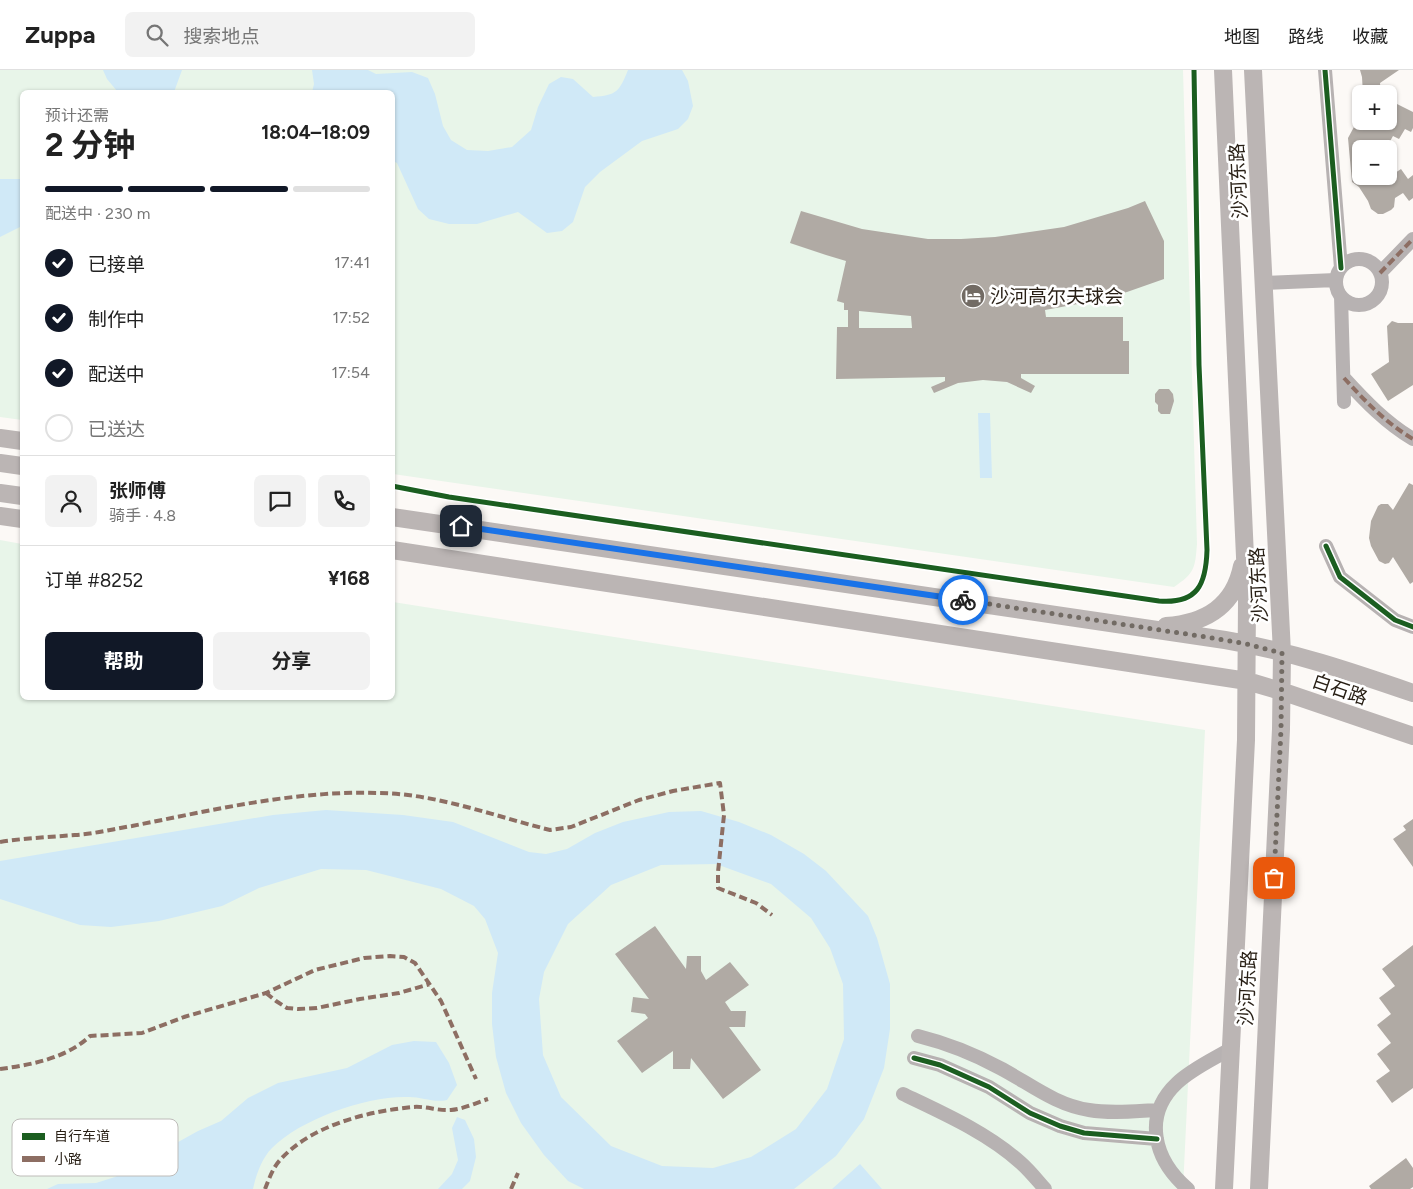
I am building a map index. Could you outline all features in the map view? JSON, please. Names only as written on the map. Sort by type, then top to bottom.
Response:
[{"type":"main road","name":"沙河东路","points":[[1223,70],[1245,548],[1247,644],[1246,740],[1224,1189]]},
{"type":"main road","name":"沙河东路","points":[[1253,70],[1282,653],[1281,729],[1259,1189]]},
{"type":"main road","points":[[0,438],[20,441]]},
{"type":"main road","points":[[0,463],[20,466]]},
{"type":"main road","points":[[0,493],[20,496]]},
{"type":"main road","points":[[395,506],[478,529]]},
{"type":"main road","points":[[0,516],[20,519]]},
{"type":"main road","name":"白石路","points":[[395,517],[1147,627],[1247,644],[1339,667],[1413,693]]},
{"type":"main road","points":[[1147,627],[1169,626],[1204,618],[1219,609],[1228,600],[1235,587],[1240,575],[1245,548]]},
{"type":"main road","name":"白石路","points":[[395,550],[1247,682],[1281,691],[1413,736]]},
{"type":"main road","points":[[395,559],[474,562]]},
{"type":"street","points":[[1264,283],[1339,274],[1347,262],[1354,259],[1362,259],[1376,266],[1380,273],[1382,287],[1379,294],[1368,303],[1353,304],[1341,296],[1337,289],[1339,274],[1324,70]]},
{"type":"street","points":[[1380,273],[1413,239]]},
{"type":"street","points":[[1341,296],[1341,350],[1344,402]]},
{"type":"street","points":[[1344,378],[1369,406],[1398,430],[1413,439]]},
{"type":"street","points":[[1326,546],[1340,577],[1395,620],[1413,627]]},
{"type":"street","points":[[918,1036],[948,1044],[999,1068],[1041,1093],[1068,1104],[1088,1110],[1107,1112],[1158,1110]]},
{"type":"street","points":[[1188,1189],[1172,1172],[1161,1156],[1156,1138],[1158,1110],[1163,1100],[1182,1079],[1232,1048]]},
{"type":"street","points":[[914,1058],[940,1065],[982,1084],[1030,1113],[1060,1126],[1084,1133],[1156,1138]]},
{"type":"street","points":[[903,1094],[949,1116],[986,1138],[1021,1163],[1045,1189]]},
{"type":"shaded area","name":"沙河高尔夫球会","points":[[0,70],[1183,70],[1197,544],[1193,569],[1186,578],[1174,587],[395,474],[395,90],[20,90],[20,420],[0,417]]},
{"type":"shaded area","points":[[0,540],[20,544],[20,700],[395,700],[395,602],[1205,730],[1183,1189],[0,1189]]},
{"type":"water","points":[[103,70],[182,70],[175,90],[116,90],[107,79]]},
{"type":"water","points":[[312,70],[368,70],[376,74],[412,72],[428,78],[435,94],[443,126],[451,140],[467,150],[488,151],[512,147],[531,130],[538,107],[549,84],[561,77],[573,79],[593,97],[607,95],[616,91],[628,70],[682,70],[688,81],[693,106],[688,119],[678,129],[642,141],[600,172],[585,187],[573,222],[562,231],[547,233],[518,212],[477,224],[449,224],[429,219],[418,209],[395,162],[395,90],[312,90],[314,84]]},
{"type":"water","points":[[0,179],[20,179],[20,227],[0,237]]},
{"type":"water","points":[[978,413],[990,413],[992,478],[980,478]]},
{"type":"water","points":[[326,810],[403,815],[453,822],[529,852],[546,854],[567,849],[595,833],[623,822],[669,812],[701,811],[739,822],[771,835],[804,854],[826,871],[868,916],[877,938],[890,984],[890,1029],[884,1068],[864,1119],[836,1156],[794,1189],[584,1189],[568,1181],[544,1155],[521,1123],[506,1093],[496,1057],[492,1024],[492,993],[498,953],[485,919],[474,906],[441,889],[366,870],[321,869],[259,888],[222,906],[159,921],[111,927],[80,925],[0,899],[0,861],[273,815]],"holes":[[[716,864],[771,884],[811,918],[830,948],[843,984],[844,1039],[827,1089],[796,1129],[751,1157],[713,1168],[662,1166],[611,1146],[561,1097],[543,1055],[539,999],[544,972],[568,924],[611,885],[661,865]]]},
{"type":"water","points":[[414,1041],[436,1042],[449,1063],[457,1085],[447,1100],[437,1101],[414,1097],[393,1097],[355,1105],[317,1119],[284,1137],[272,1148],[260,1167],[253,1189],[47,1189],[58,1184],[96,1183],[117,1176],[178,1176],[178,1142],[221,1121],[248,1098],[278,1083],[347,1068],[392,1045]]},
{"type":"water","points":[[457,1117],[465,1120],[474,1139],[476,1157],[470,1181],[462,1189],[438,1189],[452,1174],[458,1160],[452,1128]]},
{"type":"water","points":[[860,1164],[882,1189],[832,1189]]},
{"type":"building","points":[[1360,70],[1399,70],[1380,83],[1380,85],[1362,85]]},
{"type":"building","points":[[1397,104],[1413,112],[1413,128],[1411,132],[1405,129],[1399,139],[1393,136],[1391,140],[1352,140],[1352,182],[1348,138],[1352,130],[1397,130]]},
{"type":"building","points":[[1401,169],[1408,179],[1413,175],[1413,198],[1409,201],[1403,193],[1395,198],[1394,207],[1383,214],[1378,214],[1371,209],[1356,185],[1397,185],[1397,172]]},
{"type":"building","name":"沙河高尔夫球会","points":[[1145,201],[1164,241],[1164,279],[1127,292],[1045,310],[1046,317],[1123,317],[1123,341],[1129,341],[1129,374],[1021,374],[1021,378],[1035,386],[1031,393],[1007,382],[983,380],[958,383],[934,393],[931,387],[945,381],[945,377],[836,379],[837,327],[848,327],[848,310],[844,310],[844,303],[837,301],[846,261],[790,243],[801,211],[862,229],[928,239],[961,239],[995,237],[1064,227]],"holes":[[[859,311],[911,316],[912,328],[859,328]]]},
{"type":"building","points":[[1392,321],[1413,323],[1413,385],[1388,401],[1371,374],[1389,362],[1387,326]]},
{"type":"building","points":[[1159,389],[1169,389],[1173,394],[1174,401],[1170,414],[1161,414],[1158,411],[1155,394]]},
{"type":"building","points":[[1409,483],[1413,485],[1413,582],[1410,584],[1393,557],[1389,563],[1385,564],[1379,561],[1369,538],[1371,521],[1378,506],[1388,504],[1393,510]]},
{"type":"building","points":[[1413,819],[1413,867],[1393,839],[1406,830],[1403,826]]},
{"type":"building","points":[[655,926],[686,969],[687,956],[701,956],[701,971],[706,980],[730,962],[749,985],[725,1002],[731,1011],[746,1011],[745,1027],[729,1027],[761,1070],[723,1099],[691,1058],[690,1069],[673,1069],[673,1051],[642,1073],[617,1041],[648,1018],[645,1014],[631,1012],[633,997],[649,999],[615,954]]},
{"type":"building","points":[[1413,945],[1413,1088],[1392,1103],[1376,1081],[1390,1071],[1377,1054],[1391,1043],[1377,1025],[1391,1014],[1379,998],[1395,986],[1382,969]]},
{"type":"building","points":[[1406,1158],[1413,1168],[1413,1187],[1410,1189],[1371,1189],[1369,1186]]},
{"type":"marked path","points":[[1380,273],[1413,239]]},
{"type":"marked path","points":[[1344,378],[1385,419],[1413,439]]},
{"type":"marked path","points":[[0,842],[89,834],[255,802],[349,793],[401,794],[423,797],[550,830],[571,827],[639,800],[673,791],[720,783],[724,815],[718,888],[756,903],[772,915]]},
{"type":"marked path","points":[[0,1069],[36,1063],[60,1055],[81,1044],[90,1036],[142,1033],[184,1017],[266,993],[315,970],[364,958],[390,956],[404,957],[415,963],[441,1001],[476,1079]]},
{"type":"marked path","points":[[266,993],[287,1008],[317,1008],[399,993],[430,984]]},
{"type":"marked path","points":[[265,1189],[273,1169],[294,1147],[309,1137],[342,1122],[378,1112],[413,1107],[451,1110],[488,1099]]},
{"type":"marked path","points":[[511,1189],[518,1173]]},
{"type":"cycle path","points":[[395,487],[449,497],[1159,601],[1183,599],[1191,595],[1202,582],[1205,573],[1207,550],[1199,365],[1194,70]]},
{"type":"cycle path","points":[[1325,70],[1341,268]]},
{"type":"cycle path","points":[[1326,546],[1340,577],[1395,620],[1413,627]]},
{"type":"cycle path","points":[[914,1058],[940,1065],[989,1087],[1030,1113],[1060,1126],[1084,1133],[1157,1139]]},
{"type":"way so far","points":[[963,600],[1147,627],[1247,644],[1282,653],[1281,729],[1274,878]]},
{"type":"place","name":"沙河高尔夫球会","points":[[973,296]]},
{"type":"route","points":[[461,526],[963,600]]}]
